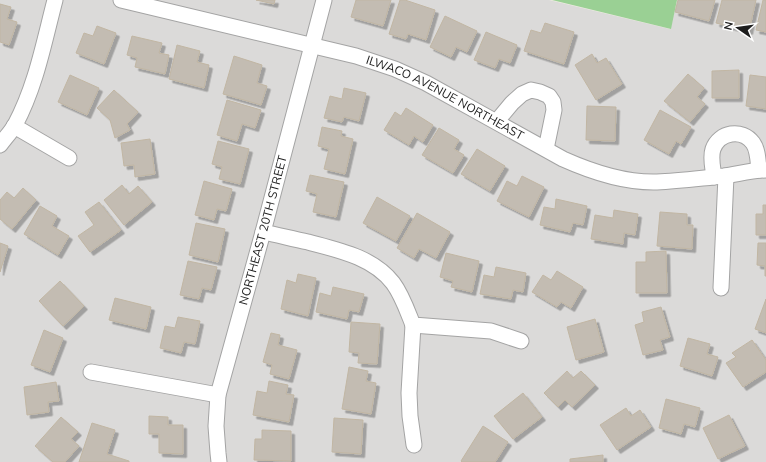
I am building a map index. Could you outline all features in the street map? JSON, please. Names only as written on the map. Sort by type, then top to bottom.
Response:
[{"type":"street","points":[[0,144],[14,126],[28,97],[37,71],[56,0]]},
{"type":"street","name":"ILWACO AVENUE NORTHEAST","points":[[120,0],[356,56],[395,69],[426,83],[563,158],[584,168],[608,175],[631,180],[656,182],[763,170]]},
{"type":"street","name":"NORTHEAST 20TH STREET","points":[[219,462],[216,426],[218,395],[263,232],[324,0]]},
{"type":"street","points":[[497,121],[512,103],[522,94],[531,90],[549,96],[553,102],[554,110],[546,149]]},
{"type":"street","points":[[14,126],[70,158]]},
{"type":"street","points":[[721,288],[720,176],[712,157],[716,143],[721,138],[734,133],[747,137],[756,148],[763,170]]},
{"type":"street","points":[[263,232],[333,248],[352,254],[379,270],[392,282],[401,296],[413,325],[409,393],[410,416],[414,444]]},
{"type":"street","points":[[413,325],[491,331],[521,341]]},
{"type":"street","points":[[91,372],[218,395]]},
{"type":"shaded area","points":[[0,0],[549,0],[670,29],[677,0],[766,0],[766,462],[0,462]]},
{"type":"green space","points":[[552,0],[677,0],[671,29]]},
{"type":"building","points":[[256,0],[275,0],[274,4]]},
{"type":"building","points":[[356,0],[391,0],[383,26],[351,17]]},
{"type":"building","points":[[400,0],[405,0],[435,10],[426,40],[408,34],[406,39],[389,34]]},
{"type":"building","points":[[678,0],[715,0],[709,21],[675,12]]},
{"type":"building","points":[[722,0],[756,0],[749,31],[716,23]]},
{"type":"building","points":[[763,0],[766,0],[766,32],[756,30]]},
{"type":"building","points":[[0,4],[11,7],[7,19],[17,22],[9,45],[0,42]]},
{"type":"building","points":[[445,16],[477,31],[467,52],[456,47],[451,57],[430,47]]},
{"type":"building","points":[[545,23],[574,32],[564,64],[524,51],[531,30],[541,33]]},
{"type":"building","points":[[97,26],[116,33],[104,64],[76,53],[84,33],[93,36]]},
{"type":"building","points":[[486,32],[517,45],[510,63],[499,59],[495,68],[474,60]]},
{"type":"building","points":[[132,36],[162,43],[159,53],[169,55],[165,74],[135,67],[137,58],[127,55]]},
{"type":"building","points":[[177,45],[200,51],[197,62],[209,65],[204,88],[169,79]]},
{"type":"building","points":[[592,54],[597,63],[606,58],[622,84],[596,100],[575,65]]},
{"type":"building","points":[[234,56],[262,65],[257,83],[267,86],[261,105],[223,94]]},
{"type":"building","points":[[739,70],[739,98],[712,98],[712,71]]},
{"type":"building","points":[[688,74],[704,88],[697,97],[705,104],[690,122],[664,101]]},
{"type":"building","points":[[70,75],[99,88],[87,115],[58,102]]},
{"type":"building","points":[[750,75],[766,77],[766,109],[746,106]]},
{"type":"building","points":[[344,88],[366,93],[359,121],[344,117],[342,122],[324,118],[330,96],[342,99]]},
{"type":"building","points":[[114,90],[138,112],[127,124],[130,130],[115,138],[110,120],[97,108]]},
{"type":"building","points":[[227,100],[261,110],[255,128],[242,124],[237,141],[217,135]]},
{"type":"building","points":[[587,106],[616,107],[615,141],[586,140]]},
{"type":"building","points":[[406,108],[433,125],[423,142],[414,136],[409,145],[384,130],[395,112],[401,116]]},
{"type":"building","points":[[660,110],[691,127],[681,144],[676,141],[669,154],[644,140]]},
{"type":"building","points":[[322,127],[342,131],[341,136],[353,139],[345,174],[324,169],[329,149],[318,146]]},
{"type":"building","points":[[439,128],[459,140],[454,149],[464,155],[453,173],[422,155]]},
{"type":"building","points":[[150,139],[155,174],[135,177],[134,165],[124,166],[121,143]]},
{"type":"building","points":[[218,141],[249,149],[240,184],[219,179],[222,167],[212,164]]},
{"type":"building","points":[[477,149],[505,166],[490,191],[461,174]]},
{"type":"building","points":[[310,175],[344,182],[336,217],[313,212],[317,194],[306,191]]},
{"type":"building","points":[[522,176],[544,187],[529,217],[497,201],[507,181],[517,186]]},
{"type":"building","points":[[204,181],[232,189],[226,211],[217,209],[214,220],[195,215]]},
{"type":"building","points":[[122,185],[129,194],[138,186],[152,202],[124,225],[104,200]]},
{"type":"building","points":[[23,188],[36,200],[12,229],[0,219],[0,200],[7,192],[14,198]]},
{"type":"building","points":[[377,197],[410,216],[396,241],[363,223]]},
{"type":"building","points":[[556,199],[587,206],[583,225],[573,223],[570,232],[540,225],[544,207],[555,209]]},
{"type":"building","points":[[99,202],[121,230],[90,252],[78,236],[94,225],[85,212]]},
{"type":"building","points":[[763,205],[766,205],[766,235],[756,235],[756,214],[763,214]]},
{"type":"building","points":[[40,206],[57,216],[52,226],[69,236],[58,255],[24,234]]},
{"type":"building","points":[[614,210],[638,214],[635,235],[624,233],[623,244],[591,239],[595,215],[613,218]]},
{"type":"building","points":[[660,212],[687,214],[687,225],[693,225],[692,249],[657,246]]},
{"type":"building","points":[[417,213],[450,232],[436,258],[419,249],[414,258],[397,248]]},
{"type":"building","points":[[196,223],[225,229],[218,262],[189,255]]},
{"type":"building","points":[[0,243],[8,246],[0,272]]},
{"type":"building","points":[[758,243],[766,243],[766,276],[765,266],[757,265]]},
{"type":"building","points":[[666,251],[667,293],[636,293],[636,262],[646,262],[646,252]]},
{"type":"building","points":[[446,253],[479,261],[472,292],[451,287],[453,281],[440,277]]},
{"type":"building","points":[[188,261],[217,267],[211,290],[202,288],[199,299],[180,295]]},
{"type":"building","points":[[496,267],[526,273],[523,292],[513,290],[511,299],[480,294],[484,275],[494,277]]},
{"type":"building","points":[[557,271],[583,287],[571,308],[561,302],[557,307],[532,292],[543,275],[551,280]]},
{"type":"building","points":[[298,274],[316,278],[308,316],[281,309],[287,280],[296,283]]},
{"type":"building","points":[[60,281],[84,306],[63,326],[39,301]]},
{"type":"building","points":[[333,287],[364,294],[359,312],[349,310],[347,319],[316,312],[320,293],[331,296]]},
{"type":"building","points":[[115,298],[151,307],[146,329],[109,320]]},
{"type":"building","points":[[766,299],[766,333],[755,329]]},
{"type":"building","points":[[661,307],[670,337],[660,340],[663,350],[643,355],[635,325],[644,322],[642,312]]},
{"type":"building","points":[[178,317],[200,321],[195,344],[184,342],[181,353],[160,348],[165,326],[175,328]]},
{"type":"building","points":[[595,319],[604,352],[576,360],[567,327]]},
{"type":"building","points":[[351,322],[380,324],[377,364],[358,363],[359,353],[349,352]]},
{"type":"building","points":[[44,330],[63,338],[50,372],[31,365]]},
{"type":"building","points":[[271,333],[280,335],[278,345],[297,350],[289,379],[270,374],[272,365],[263,362]]},
{"type":"building","points":[[688,338],[710,344],[707,354],[718,357],[712,376],[680,366]]},
{"type":"building","points":[[752,340],[766,360],[766,372],[743,387],[726,363],[736,357],[732,353]]},
{"type":"building","points":[[349,367],[368,371],[366,381],[376,383],[371,414],[342,409]]},
{"type":"building","points":[[567,371],[573,378],[581,371],[595,385],[572,407],[565,400],[558,407],[544,393]]},
{"type":"building","points":[[269,381],[288,385],[286,394],[294,395],[289,422],[253,415],[257,391],[267,393]]},
{"type":"building","points":[[56,382],[59,401],[48,402],[49,412],[27,415],[24,387]]},
{"type":"building","points":[[523,393],[542,417],[513,439],[494,416]]},
{"type":"building","points":[[666,399],[700,408],[695,427],[684,424],[681,434],[659,428]]},
{"type":"building","points":[[626,408],[631,416],[640,410],[651,427],[617,450],[600,425]]},
{"type":"building","points":[[729,415],[745,446],[718,459],[703,428]]},
{"type":"building","points":[[149,416],[168,417],[168,425],[183,425],[183,454],[159,453],[159,434],[149,434]]},
{"type":"building","points":[[61,417],[78,432],[71,439],[79,446],[65,462],[53,462],[35,446]]},
{"type":"building","points":[[334,418],[363,420],[361,454],[332,452]]},
{"type":"building","points":[[92,423],[115,430],[107,454],[129,462],[79,462]]},
{"type":"building","points":[[483,426],[508,442],[495,462],[462,462],[461,461]]},
{"type":"building","points":[[262,430],[291,431],[291,461],[254,460],[255,439],[262,439]]},
{"type":"building","points":[[603,455],[603,462],[570,462],[570,459]]}]
